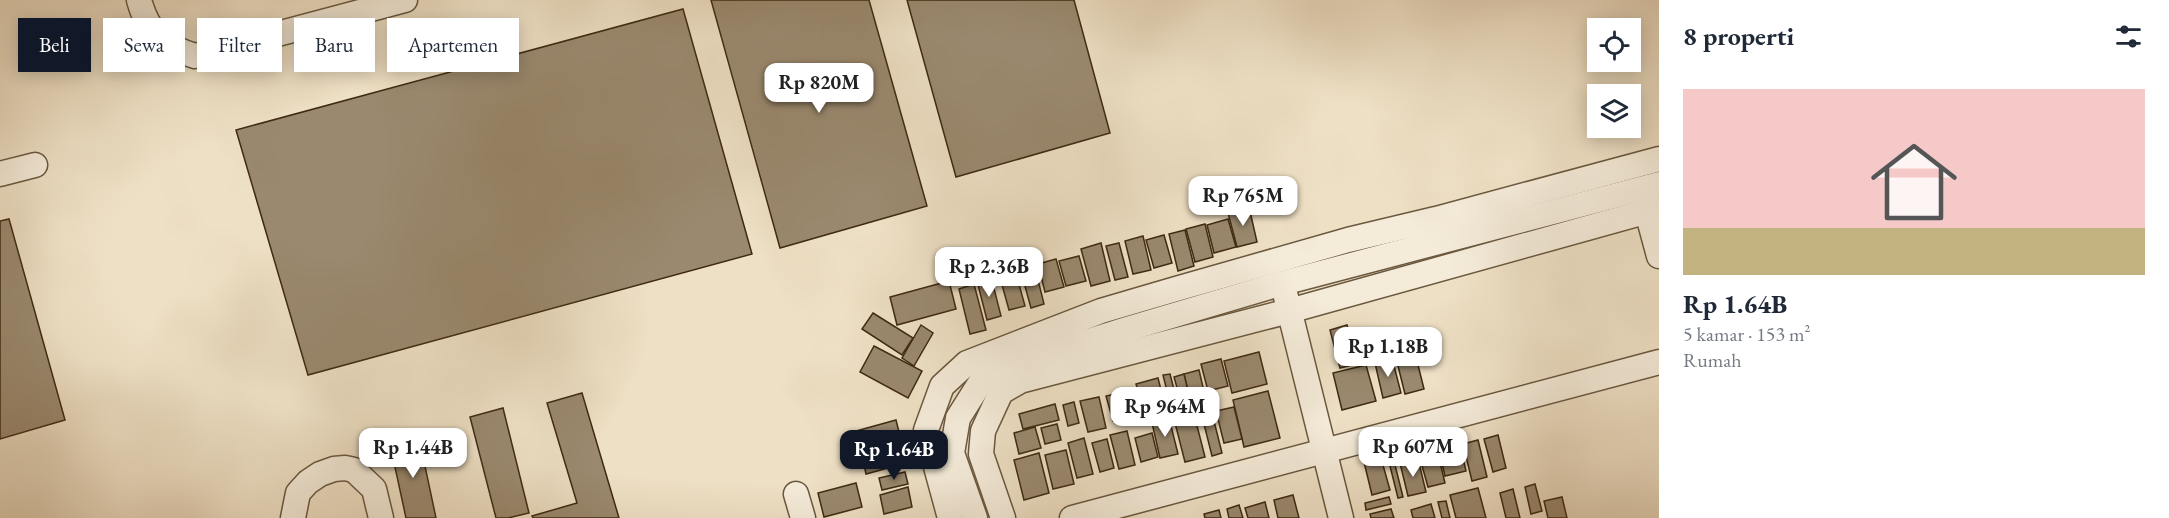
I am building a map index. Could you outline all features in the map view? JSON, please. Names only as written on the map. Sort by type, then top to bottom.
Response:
[{"type":"street","points":[[139,0],[144,18],[156,36],[174,50],[195,56],[405,0]]},
{"type":"street","points":[[950,518],[926,430],[942,386],[967,363],[1101,311],[1348,240],[1436,219],[1659,159]]},
{"type":"street","points":[[0,174],[35,165]]},
{"type":"street","points":[[975,518],[952,453],[958,418],[982,380],[1004,368],[1106,335],[1283,283],[1440,243],[1651,198]]},
{"type":"street","points":[[1651,198],[1659,256]]},
{"type":"street","points":[[1003,518],[981,454],[983,431],[1001,392],[1020,381],[1289,311],[1651,198]]},
{"type":"street","points":[[1436,219],[1440,243]]},
{"type":"street","points":[[1283,283],[1341,518]]},
{"type":"street","points":[[1101,311],[1106,335]]},
{"type":"street","points":[[1072,518],[1659,362]]},
{"type":"street","points":[[293,518],[298,493],[308,482],[334,469],[345,468],[354,470],[374,489],[381,518]]},
{"type":"street","points":[[796,494],[803,518]]},
{"type":"building","points":[[711,0],[869,0],[927,206],[780,248]]},
{"type":"building","points":[[907,0],[1074,0],[1110,133],[956,177]]},
{"type":"building","points":[[683,9],[752,254],[308,375],[236,130],[450,72],[519,72],[519,53]]},
{"type":"building","points":[[1249,207],[1257,242],[1237,247],[1228,213]]},
{"type":"building","points":[[9,219],[65,420],[0,439],[0,221]]},
{"type":"building","points":[[1228,219],[1236,247],[1214,253],[1207,225]]},
{"type":"building","points":[[1205,224],[1213,257],[1195,262],[1186,229]]},
{"type":"building","points":[[1185,230],[1194,266],[1178,271],[1169,234]]},
{"type":"building","points":[[1164,235],[1172,263],[1154,268],[1146,240]]},
{"type":"building","points":[[1143,236],[1151,270],[1133,274],[1125,241]]},
{"type":"building","points":[[1101,243],[1110,281],[1091,286],[1081,249]]},
{"type":"building","points":[[1119,243],[1128,277],[1115,280],[1106,246]]},
{"type":"building","points":[[1079,256],[1086,281],[1066,286],[1059,261]]},
{"type":"building","points":[[1056,259],[1064,287],[1045,292],[1038,264]]},
{"type":"building","points":[[1034,264],[1044,304],[1031,308],[1020,268]]},
{"type":"building","points":[[1015,270],[1025,306],[1009,310],[999,274]]},
{"type":"building","points":[[991,277],[1001,316],[987,320],[977,281]]},
{"type":"building","points":[[949,281],[956,309],[897,325],[890,297]]},
{"type":"building","points":[[974,284],[986,330],[970,334],[959,289]]},
{"type":"building","points":[[873,313],[913,338],[902,355],[862,329]]},
{"type":"building","points":[[921,325],[933,333],[914,366],[902,358]]},
{"type":"building","points":[[1347,325],[1356,364],[1340,368],[1330,330]]},
{"type":"building","points":[[874,346],[922,371],[908,398],[860,372]]},
{"type":"building","points":[[1259,352],[1267,384],[1232,393],[1224,361]]},
{"type":"building","points":[[1415,353],[1424,389],[1405,394],[1396,358]]},
{"type":"building","points":[[1392,358],[1401,393],[1383,398],[1375,363]]},
{"type":"building","points":[[1221,359],[1228,386],[1208,391],[1201,364]]},
{"type":"building","points":[[1366,365],[1376,401],[1342,410],[1333,373]]},
{"type":"building","points":[[1199,370],[1205,396],[1190,399],[1184,374]]},
{"type":"building","points":[[1170,374],[1178,405],[1171,407],[1163,375]]},
{"type":"building","points":[[1184,374],[1190,400],[1181,402],[1174,377]]},
{"type":"building","points":[[1158,378],[1164,402],[1143,408],[1136,384]]},
{"type":"building","points":[[1131,388],[1138,418],[1126,421],[1118,391]]},
{"type":"building","points":[[1268,391],[1280,438],[1244,447],[1233,400]]},
{"type":"building","points":[[582,393],[619,518],[533,518],[532,516],[577,503],[547,403]]},
{"type":"building","points":[[1116,394],[1122,419],[1113,421],[1106,396]]},
{"type":"building","points":[[1099,397],[1106,428],[1088,432],[1080,401]]},
{"type":"building","points":[[1074,402],[1079,423],[1068,426],[1063,405]]},
{"type":"building","points":[[1055,404],[1059,420],[1023,429],[1019,414]]},
{"type":"building","points":[[1234,407],[1242,439],[1224,443],[1216,411]]},
{"type":"building","points":[[503,408],[529,513],[496,518],[470,417]]},
{"type":"building","points":[[1211,409],[1222,453],[1212,456],[1201,412]]},
{"type":"building","points":[[1193,410],[1205,457],[1185,462],[1173,415]]},
{"type":"building","points":[[1169,418],[1178,454],[1160,458],[1152,423]]},
{"type":"building","points":[[896,420],[902,444],[862,455],[856,431]]},
{"type":"building","points":[[1057,424],[1061,440],[1045,444],[1041,428]]},
{"type":"building","points":[[1035,427],[1041,448],[1019,454],[1014,433]]},
{"type":"building","points":[[1127,431],[1135,465],[1119,469],[1110,435]]},
{"type":"building","points":[[1152,433],[1158,457],[1141,462],[1135,438]]},
{"type":"building","points":[[1498,435],[1506,468],[1493,472],[1484,439]]},
{"type":"building","points":[[419,438],[436,518],[406,518],[390,444]]},
{"type":"building","points":[[1084,438],[1093,474],[1077,478],[1068,443]]},
{"type":"building","points":[[1107,439],[1114,468],[1100,472],[1092,443]]},
{"type":"building","points":[[1478,440],[1487,477],[1472,481],[1463,444]]},
{"type":"building","points":[[1460,445],[1466,471],[1445,476],[1439,450]]},
{"type":"building","points":[[1066,450],[1074,484],[1053,489],[1045,455]]},
{"type":"building","points":[[1437,450],[1445,483],[1428,487],[1419,455]]},
{"type":"building","points":[[900,451],[903,464],[866,474],[863,460]]},
{"type":"building","points":[[1039,453],[1049,493],[1024,500],[1014,460]]},
{"type":"building","points":[[1381,458],[1390,490],[1372,495],[1364,462]]},
{"type":"building","points":[[1418,459],[1426,492],[1408,496],[1400,463]]},
{"type":"building","points":[[1394,461],[1403,497],[1398,498],[1389,462]]},
{"type":"building","points":[[905,472],[908,484],[882,490],[879,478]]},
{"type":"building","points":[[856,483],[862,507],[824,517],[818,493]]},
{"type":"building","points":[[1535,484],[1542,511],[1531,514],[1525,487]]},
{"type":"building","points":[[908,487],[912,507],[884,514],[880,495]]},
{"type":"building","points":[[1478,488],[1486,518],[1456,518],[1450,495]]},
{"type":"building","points":[[1513,489],[1520,518],[1506,518],[1500,493]]},
{"type":"building","points":[[1293,495],[1299,518],[1278,518],[1274,500]]},
{"type":"building","points":[[1389,497],[1391,504],[1366,510],[1365,503]]},
{"type":"building","points":[[1562,497],[1567,518],[1548,518],[1544,501]]},
{"type":"building","points":[[1446,501],[1450,518],[1442,518],[1438,502]]},
{"type":"building","points":[[1265,502],[1269,518],[1248,518],[1245,508]]},
{"type":"building","points":[[1431,504],[1435,518],[1413,518],[1411,510]]},
{"type":"building","points":[[1239,505],[1243,518],[1229,518],[1227,509]]},
{"type":"building","points":[[1391,509],[1394,518],[1371,518],[1370,514]]},
{"type":"building","points":[[1219,510],[1221,518],[1205,518],[1204,514]]}]
